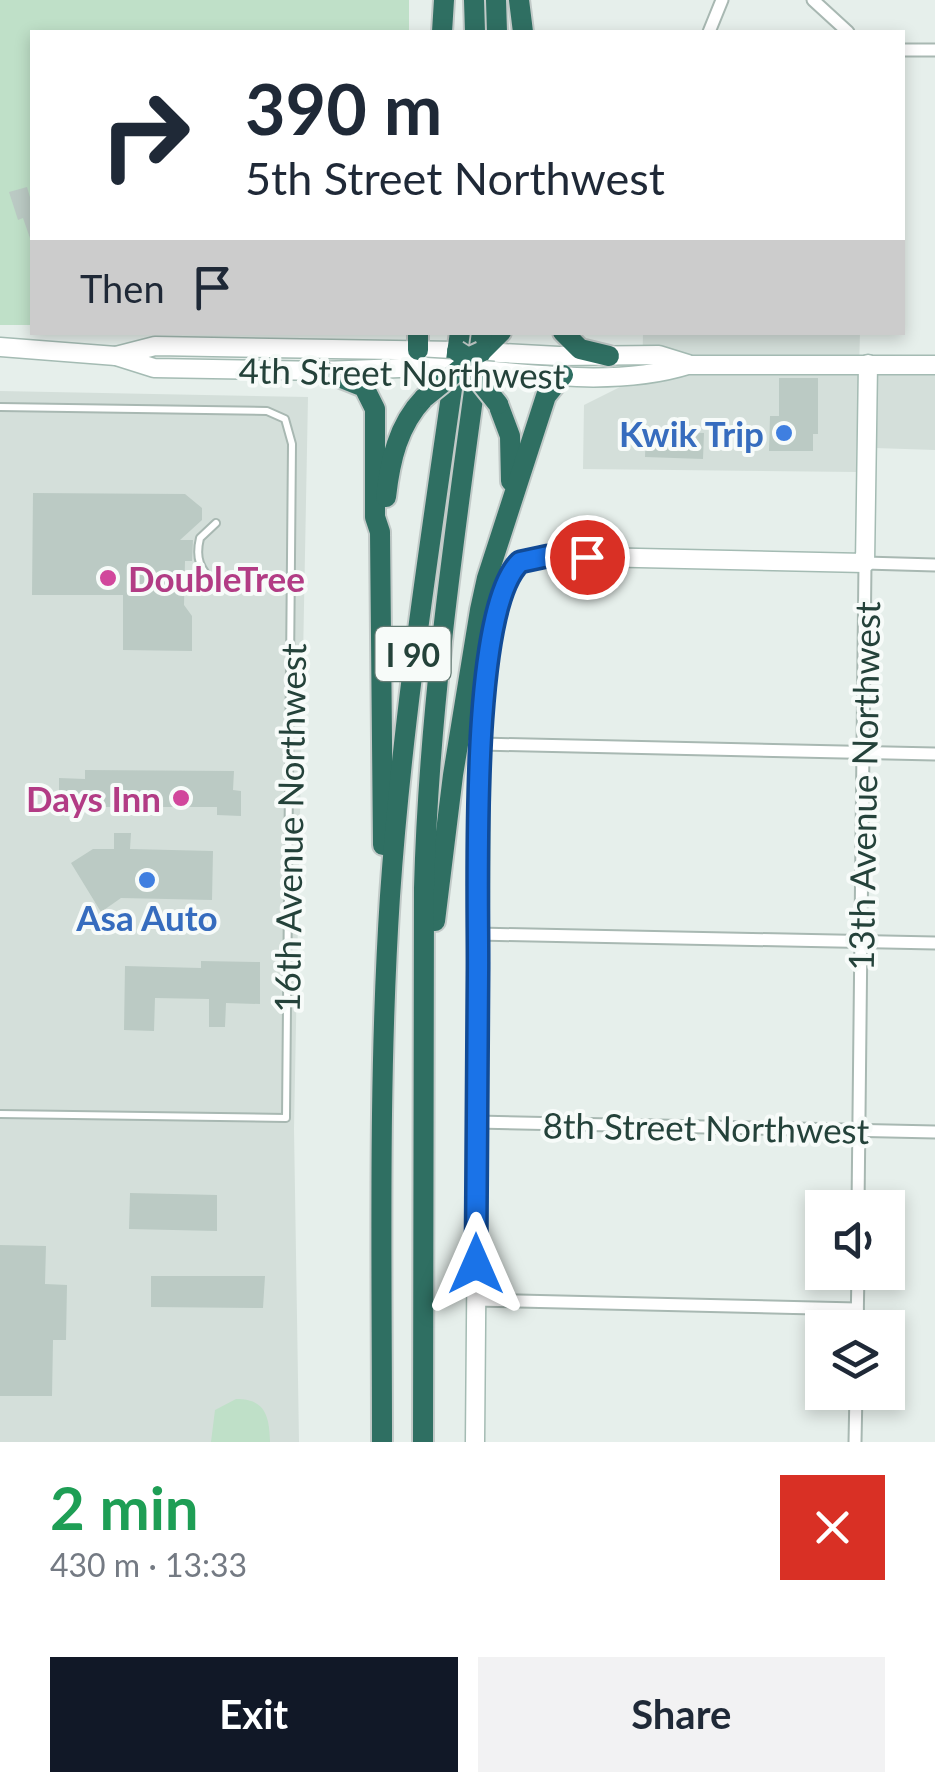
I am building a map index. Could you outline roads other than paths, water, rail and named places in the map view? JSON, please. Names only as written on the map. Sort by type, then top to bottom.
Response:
[{"type":"highway","points":[[442,30],[444,0]]},
{"type":"highway","points":[[474,0],[475,30]]},
{"type":"highway","points":[[496,0],[496,30]]},
{"type":"highway","points":[[519,0],[523,30]]},
{"type":"highway","points":[[566,335],[580,349],[609,356]]},
{"type":"highway","points":[[386,977],[380,532],[397,442],[410,414],[464,354],[498,404],[507,424],[513,456],[510,484],[498,524],[499,541]]},
{"type":"highway","name":"I 90","points":[[382,1442],[386,977],[408,699],[464,354]]},
{"type":"highway","name":"I 90","points":[[422,1442],[424,873],[433,712],[464,354]]},
{"type":"highway","points":[[324,371],[364,387],[371,397],[380,532]]},
{"type":"highway","points":[[424,1012],[453,775],[487,578],[546,396],[563,375]]},
{"type":"street","points":[[711,30],[722,0]]},
{"type":"street","points":[[813,0],[846,30]]},
{"type":"street","points":[[905,50],[935,50]]},
{"type":"street","name":"4th Street Northwest","points":[[116,356],[154,346],[659,355],[688,364],[935,365]]},
{"type":"street","name":"4th Street Northwest","points":[[0,347],[116,356],[154,368],[324,371],[464,354],[563,375],[656,374],[688,364]]},
{"type":"street","name":"13th Avenue Northwest","points":[[858,1190],[868,364]]},
{"type":"street","points":[[475,1442],[481,744],[486,670],[498,603],[512,570],[520,562],[548,556],[935,564]]},
{"type":"street","points":[[481,744],[935,754]]},
{"type":"street","points":[[478,934],[935,943]]},
{"type":"street","name":"8th Street Northwest","points":[[476,1122],[935,1132]]},
{"type":"street","points":[[476,1300],[857,1309],[858,1290]]},
{"type":"street","points":[[856,1410],[856,1442]]},
{"type":"lane","name":"16th Avenue Northwest","points":[[0,407],[267,411],[285,420],[292,444],[286,1118],[0,1114]]},
{"type":"lane","points":[[215,584],[200,567],[198,542],[216,523]]},
{"type":"place","name":"Kwik Trip","points":[[784,433]]},
{"type":"place","name":"DoubleTree","points":[[108,578]]},
{"type":"place","name":"Days Inn","points":[[181,798]]},
{"type":"place","name":"Asa Auto","points":[[147,880]]}]
